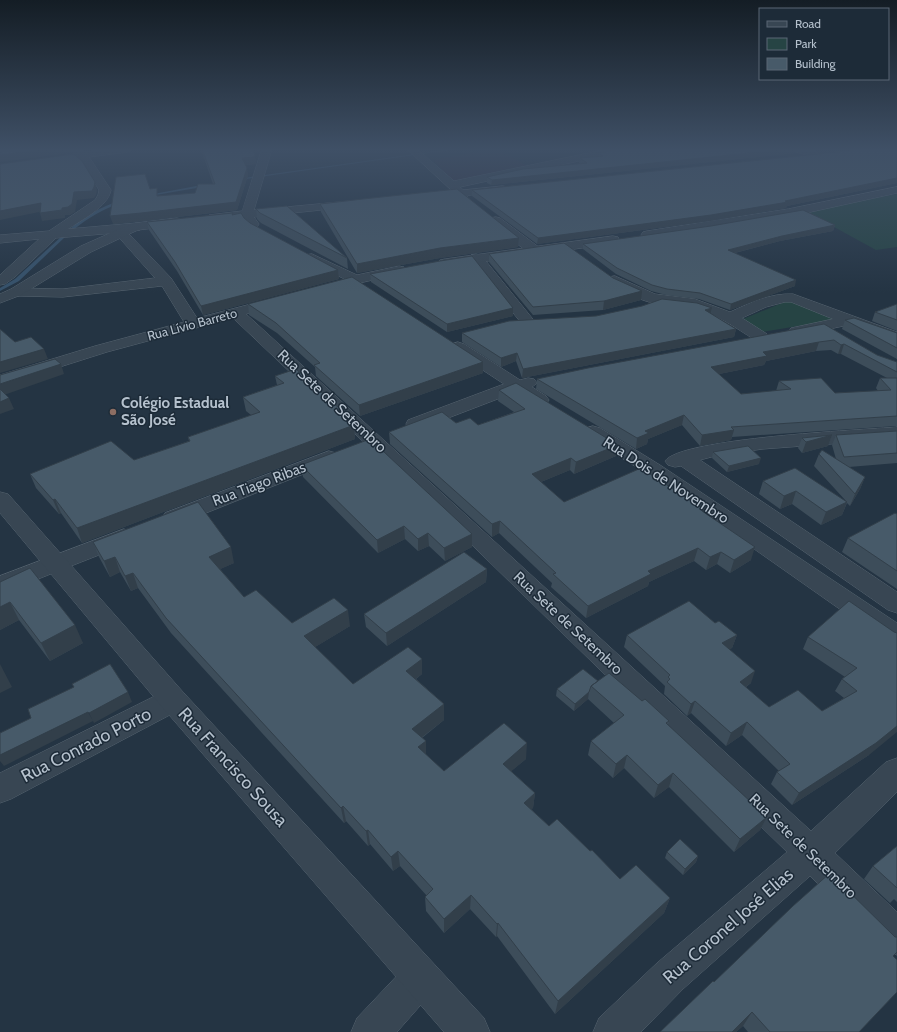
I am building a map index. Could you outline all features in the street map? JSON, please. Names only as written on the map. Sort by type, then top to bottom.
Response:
[{"type":"street","points":[[0,281],[10,274],[50,236],[99,202],[103,197]]},
{"type":"street","points":[[252,197],[247,214],[250,222],[262,230]]},
{"type":"street","points":[[466,197],[472,203]]},
{"type":"street","points":[[433,268],[479,262],[578,253],[631,242],[766,224],[781,219],[788,213],[863,197]]},
{"type":"street","points":[[0,239],[50,236],[358,203]]},
{"type":"street","points":[[490,215],[535,251]]},
{"type":"street","points":[[0,299],[16,292],[86,249],[136,227]]},
{"type":"street","points":[[121,233],[166,281],[192,323]]},
{"type":"street","points":[[299,251],[355,280],[374,293]]},
{"type":"street","points":[[479,262],[535,251],[578,253]]},
{"type":"street","points":[[479,262],[534,321],[508,323]]},
{"type":"street","points":[[332,286],[355,280],[411,270]]},
{"type":"street","points":[[603,272],[620,284],[659,300],[693,303],[730,318],[761,337]]},
{"type":"street","points":[[16,292],[63,293],[166,281]]},
{"type":"street","name":"Rua Lívio Barreto","points":[[0,380],[192,323],[295,297]]},
{"type":"street","points":[[730,318],[772,301],[788,298],[804,301],[845,329]]},
{"type":"street","points":[[635,309],[659,300]]},
{"type":"street","name":"Rua Sete de Setembro","points":[[236,313],[811,853],[897,937]]},
{"type":"street","points":[[738,342],[823,327],[845,329],[897,338]]},
{"type":"street","points":[[466,333],[446,339],[516,386],[557,411]]},
{"type":"street","name":"Rua Tiago Ribas","points":[[159,523],[516,386],[547,379]]},
{"type":"street","name":"Rua Dois de Novembro","points":[[578,423],[653,469],[897,636]]},
{"type":"street","points":[[653,469],[683,458],[717,449],[763,443],[897,433]]},
{"type":"street","points":[[683,458],[897,604]]},
{"type":"street","name":"Rua Francisco Sousa","points":[[0,499],[172,700],[470,1032]]},
{"type":"street","points":[[0,585],[137,532]]},
{"type":"street","name":"Rua Conrado Porto","points":[[0,789],[172,700]]},
{"type":"street","name":"Rua Coronel José Elias","points":[[613,1032],[670,976],[811,853],[897,772]]},
{"type":"street","points":[[371,1032],[421,977]]},
{"type":"green space","points":[[878,197],[897,197],[897,247],[876,250],[803,210]]},
{"type":"green space","points":[[789,300],[835,320],[762,332],[743,319]]},
{"type":"building","points":[[0,197],[73,197],[72,204],[68,207],[62,208],[62,210],[40,213],[41,203],[0,211]]},
{"type":"building","points":[[113,197],[238,197],[236,202],[110,216]]},
{"type":"building","points":[[380,197],[467,197],[519,238],[440,248],[357,264],[320,204]]},
{"type":"building","points":[[482,197],[804,197],[785,201],[788,202],[711,215],[538,238]]},
{"type":"building","points":[[287,206],[347,258],[260,213],[256,209]]},
{"type":"building","points":[[803,210],[835,225],[782,236],[728,250],[796,280],[731,304],[700,293],[667,289],[652,285],[617,268],[583,244],[711,226]]},
{"type":"building","points":[[233,213],[232,215],[241,213],[250,223],[338,270],[201,306],[175,262],[147,222]]},
{"type":"building","points":[[564,243],[613,278],[642,291],[604,301],[533,307],[489,254]]},
{"type":"building","points":[[472,256],[513,308],[447,324],[370,274],[440,261]]},
{"type":"building","points":[[352,277],[483,362],[359,405],[314,365],[320,363],[276,323],[248,304]]},
{"type":"building","points":[[662,299],[697,303],[712,308],[705,310],[736,329],[523,369],[517,353],[501,358],[462,333],[509,321],[596,316],[642,306]]},
{"type":"building","points":[[897,304],[897,320],[875,312]]},
{"type":"building","points":[[854,318],[897,333],[897,348],[845,320]]},
{"type":"building","points":[[824,324],[877,355],[897,362],[897,372],[844,344],[841,345],[834,340],[763,352],[767,356],[711,367],[741,394],[791,389],[779,381],[821,378],[835,393],[891,390],[880,378],[897,378],[897,416],[731,427],[734,430],[702,435],[684,415],[645,431],[649,433],[637,438],[537,379],[588,368]]},
{"type":"building","points":[[0,329],[15,342],[31,337],[44,349],[0,362]]},
{"type":"building","points":[[55,359],[61,364],[0,384],[0,375]]},
{"type":"building","points":[[296,369],[340,409],[338,410],[354,425],[77,528],[55,499],[53,500],[30,474],[111,441],[134,460],[190,441],[188,437],[260,412],[243,397],[284,383],[275,376]]},
{"type":"building","points":[[516,383],[618,445],[576,462],[571,458],[532,474],[564,502],[641,468],[705,510],[702,511],[755,547],[734,560],[721,552],[710,557],[698,548],[648,571],[651,574],[588,606],[553,574],[556,573],[500,521],[492,524],[389,432],[442,412],[456,423],[470,418],[478,425],[525,409],[499,390]]},
{"type":"building","points":[[0,389],[9,398],[0,402]]},
{"type":"building","points":[[897,431],[897,453],[844,457],[836,435]]},
{"type":"building","points":[[832,435],[806,442],[802,438]]},
{"type":"building","points":[[370,439],[472,534],[444,548],[428,533],[418,539],[404,526],[377,540],[301,465]]},
{"type":"building","points":[[748,446],[761,458],[729,466],[713,452]]},
{"type":"building","points":[[822,450],[865,477],[855,494],[819,454]]},
{"type":"building","points":[[795,468],[847,502],[826,512],[796,491],[784,496],[763,481]]},
{"type":"building","points":[[198,502],[231,547],[209,557],[244,597],[256,590],[292,623],[334,598],[348,610],[304,636],[353,684],[408,647],[422,659],[406,671],[444,704],[412,729],[426,741],[418,747],[444,771],[504,723],[527,743],[503,764],[535,793],[524,803],[549,826],[557,819],[590,851],[592,850],[620,879],[636,865],[670,898],[558,1001],[498,923],[497,924],[471,895],[444,919],[425,897],[433,889],[398,851],[391,857],[368,830],[366,831],[343,806],[341,808],[166,618],[133,573],[125,576],[115,557],[104,561],[93,542]]},
{"type":"building","points":[[895,513],[897,514],[897,571],[848,538]]},
{"type":"building","points":[[464,552],[487,569],[386,633],[364,614]]},
{"type":"building","points":[[30,568],[75,625],[41,643],[10,602],[0,607],[0,582]]},
{"type":"building","points":[[689,601],[715,623],[719,621],[737,635],[722,643],[755,671],[740,682],[769,707],[798,690],[822,711],[857,691],[842,679],[857,668],[808,637],[849,601],[897,633],[897,726],[876,743],[799,793],[777,772],[790,764],[747,722],[731,733],[695,701],[691,704],[667,682],[670,679],[668,677],[670,675],[627,635]]},
{"type":"building","points":[[110,664],[128,692],[89,713],[88,712],[0,755],[0,733],[31,718],[28,709],[74,687],[72,684]]},
{"type":"building","points":[[583,669],[598,681],[591,686],[589,692],[575,704],[557,689]]},
{"type":"building","points":[[609,673],[642,701],[645,699],[669,721],[666,723],[767,817],[740,839],[673,773],[658,785],[627,755],[616,764],[591,741],[624,715],[591,686]]},
{"type":"building","points":[[680,839],[698,856],[685,869],[667,852]]},
{"type":"building","points":[[897,846],[897,888],[873,866]]},
{"type":"building","points":[[830,873],[895,937],[897,937],[897,952],[893,956],[897,960],[897,992],[859,1032],[770,1032],[752,1012],[732,1032],[660,1032],[793,906]]},
{"type":"waterway","points":[[72,229],[95,213],[120,202]]},
{"type":"waterway","points":[[0,290],[17,280],[63,237]]},
{"type":"place","name":"Colégio Estadual São José","points":[[113,412]]}]
